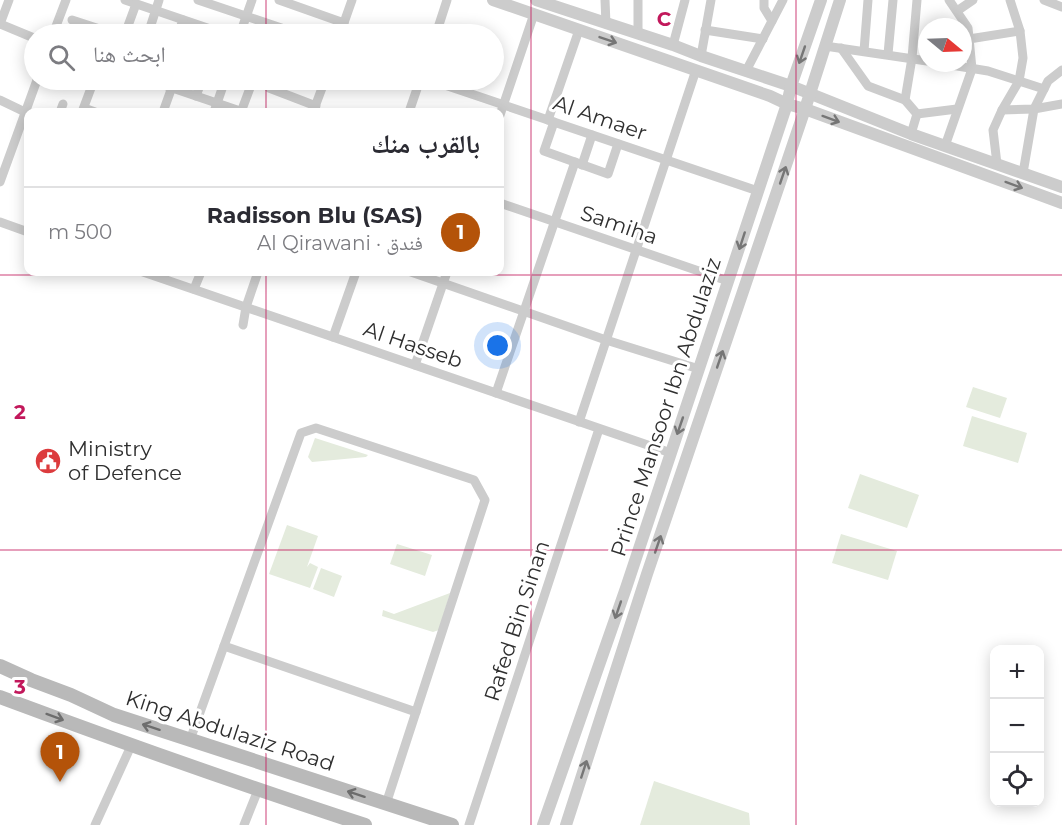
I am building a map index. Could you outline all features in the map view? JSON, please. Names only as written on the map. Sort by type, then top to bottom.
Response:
[{"type":"main road","name":"King Abdulaziz Road","points":[[0,666],[114,715],[452,825]]},
{"type":"main road","name":"King Abdulaziz Road","points":[[0,697],[131,746],[365,825]]},
{"type":"street","points":[[9,0],[0,24],[24,34]]},
{"type":"street","points":[[57,24],[66,0]]},
{"type":"street","points":[[125,0],[195,24]]},
{"type":"street","points":[[151,24],[159,0]]},
{"type":"street","points":[[198,0],[267,24]]},
{"type":"street","points":[[244,24],[252,0]]},
{"type":"street","points":[[279,0],[344,23],[352,0]]},
{"type":"street","points":[[439,24],[447,0]]},
{"type":"street","points":[[493,0],[770,96],[1062,202]]},
{"type":"street","points":[[605,0],[606,24]]},
{"type":"street","points":[[638,0],[638,34]]},
{"type":"street","points":[[673,45],[685,0]]},
{"type":"street","points":[[701,56],[711,0]]},
{"type":"street","points":[[764,0],[764,8],[772,21]]},
{"type":"street","points":[[746,71],[783,0]]},
{"type":"street","name":"Prince Mansoor Ibn Abdulaziz","points":[[543,825],[626,588],[821,0]]},
{"type":"street","name":"Prince Mansoor Ibn Abdulaziz","points":[[567,820],[840,0]]},
{"type":"street","points":[[864,51],[868,0]]},
{"type":"street","points":[[888,54],[894,0]]},
{"type":"street","points":[[905,100],[912,58],[917,0]]},
{"type":"street","points":[[949,0],[962,18]]},
{"type":"street","points":[[957,11],[974,0]]},
{"type":"street","points":[[997,164],[993,130],[1019,81],[1023,58],[1020,31],[1010,0]]},
{"type":"street","points":[[1044,0],[1062,7]]},
{"type":"street","points":[[539,1],[791,86],[911,134],[1062,187]]},
{"type":"street","points":[[129,24],[136,4]]},
{"type":"street","points":[[502,108],[534,14]]},
{"type":"street","points":[[72,20],[84,24]]},
{"type":"street","points":[[182,24],[183,20]]},
{"type":"street","points":[[579,30],[544,151],[608,174],[618,144]]},
{"type":"street","points":[[705,30],[763,39]]},
{"type":"street","points":[[972,39],[1020,31]]},
{"type":"street","points":[[825,46],[918,59]]},
{"type":"street","points":[[841,48],[868,86],[905,100],[917,114]]},
{"type":"street","points":[[972,69],[988,71],[1044,89]]},
{"type":"street","points":[[579,422],[696,70]]},
{"type":"street","points":[[1023,173],[1034,109],[1048,81],[1062,70]]},
{"type":"street","points":[[945,146],[971,72]]},
{"type":"street","points":[[27,108],[34,90]]},
{"type":"street","points":[[84,108],[90,90]]},
{"type":"street","points":[[164,108],[171,90]]},
{"type":"street","points":[[180,90],[196,96],[215,108],[221,90]]},
{"type":"street","points":[[196,96],[198,90]]},
{"type":"street","points":[[243,108],[250,90]]},
{"type":"street","points":[[273,90],[313,108]]},
{"type":"street","points":[[315,108],[322,90]]},
{"type":"street","points":[[410,108],[417,90]]},
{"type":"street","name":"Al Amaer","points":[[460,90],[758,191]]},
{"type":"street","points":[[0,100],[24,111]]},
{"type":"street","points":[[1002,110],[1034,109],[1062,104]]},
{"type":"street","points":[[917,114],[957,110]]},
{"type":"street","points":[[911,134],[917,114]]},
{"type":"street","points":[[0,182],[24,117]]},
{"type":"street","points":[[18,133],[24,135]]},
{"type":"street","points":[[496,393],[555,222],[592,135]]},
{"type":"street","name":"Samiha","points":[[504,204],[728,281]]},
{"type":"street","points":[[0,222],[24,231]]},
{"type":"street","name":"Al Hasseb","points":[[164,276],[246,307],[671,453]]},
{"type":"street","points":[[195,289],[200,276]]},
{"type":"street","points":[[243,325],[246,307],[257,276]]},
{"type":"street","points":[[333,337],[355,276]]},
{"type":"street","points":[[423,276],[606,340],[699,369]]},
{"type":"street","points":[[415,365],[446,276]]},
{"type":"street","points":[[190,740],[301,433],[316,428],[474,480],[485,500],[386,804]]},
{"type":"street","name":"Rafed Bin Sinan","points":[[469,825],[599,429]]},
{"type":"street","points":[[224,646],[416,712]]},
{"type":"street","points":[[95,825],[131,746]]},
{"type":"street","points":[[244,825],[258,790]]},
{"type":"street","points":[[549,809],[567,820]]},
{"type":"shaded area","points":[[973,387],[1007,398],[1000,418],[966,407]]},
{"type":"shaded area","points":[[972,416],[1027,433],[1018,463],[963,446]]},
{"type":"shaded area","points":[[315,438],[368,455],[312,462],[308,457]]},
{"type":"shaded area","points":[[860,474],[919,495],[907,528],[848,508]]},
{"type":"shaded area","points":[[287,525],[318,536],[307,567],[310,563],[318,567],[310,588],[269,574]]},
{"type":"shaded area","points":[[841,534],[897,551],[888,580],[832,563]]},
{"type":"shaded area","points":[[397,544],[432,555],[425,576],[390,564]]},
{"type":"shaded area","points":[[321,568],[342,576],[334,597],[313,589]]},
{"type":"shaded area","points":[[450,593],[439,630],[433,632],[382,616],[383,610],[394,614]]},
{"type":"shaded area","points":[[654,781],[749,813],[750,825],[640,825]]},
{"type":"place","name":"Ministry of Defence","points":[[48,461]]},
{"type":"place","name":"Radisson Blu (SAS)","points":[[60,782]]}]
